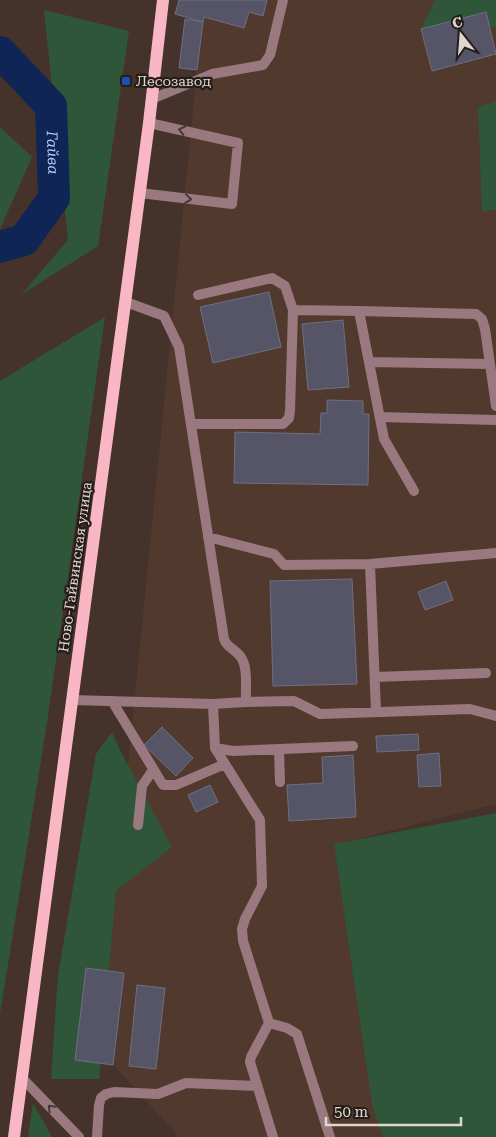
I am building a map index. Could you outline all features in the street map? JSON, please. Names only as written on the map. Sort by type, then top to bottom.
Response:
[{"type":"main road","name":"Ново-Гайвинская улица","points":[[14,1137],[126,302],[152,99],[162,0]]},
{"type":"lane","points":[[152,99],[212,74],[263,65],[270,55],[283,0]]},
{"type":"lane","points":[[140,193],[232,204],[238,143],[149,123]]},
{"type":"lane","points":[[191,424],[274,426],[283,424],[289,418],[293,310],[285,286],[272,278],[198,295]]},
{"type":"lane","points":[[126,302],[164,316],[179,347],[224,639],[226,644],[240,655],[243,661],[246,702]]},
{"type":"lane","points":[[293,310],[476,314],[482,320],[485,329],[496,406]]},
{"type":"lane","points":[[359,311],[384,439],[414,491]]},
{"type":"lane","points":[[369,362],[490,364]]},
{"type":"lane","points":[[380,417],[496,420]]},
{"type":"lane","points":[[208,537],[274,554],[284,564],[370,564],[496,553]]},
{"type":"lane","points":[[370,564],[376,712]]},
{"type":"lane","points":[[374,677],[486,673]]},
{"type":"lane","points":[[72,700],[213,704],[294,701],[320,714],[470,708],[496,716]]},
{"type":"lane","points":[[112,701],[160,782],[169,787],[224,764]]},
{"type":"lane","points":[[213,704],[214,748],[260,820],[262,886],[242,929],[243,940],[269,1024],[251,1057],[257,1086],[273,1137]]},
{"type":"lane","points":[[214,748],[233,751],[353,746]]},
{"type":"lane","points":[[279,749],[280,782]]},
{"type":"lane","points":[[138,825],[142,786],[153,770]]},
{"type":"lane","points":[[269,1024],[287,1028],[297,1034],[330,1137]]},
{"type":"lane","points":[[23,1079],[79,1137]]},
{"type":"lane","points":[[97,1137],[99,1105],[101,1098],[106,1094],[114,1092],[158,1094],[186,1083],[257,1086]]},
{"type":"shaded area","points":[[205,0],[496,0],[496,804],[334,845],[422,1137],[179,1137],[100,1050]]},
{"type":"green space","points":[[435,0],[496,0],[496,27],[421,29]]},
{"type":"green space","points":[[44,10],[129,31],[98,246],[21,295],[68,240]]},
{"type":"green space","points":[[496,101],[496,209],[482,212],[478,107]]},
{"type":"green space","points":[[0,127],[32,157],[0,229]]},
{"type":"green space","points":[[105,317],[47,723],[0,1014],[0,381]]},
{"type":"green space","points":[[112,732],[172,847],[116,891],[99,1079],[51,1079],[58,975],[96,754]]},
{"type":"green space","points":[[496,813],[496,1137],[383,1137],[372,1104],[334,844]]},
{"type":"green space","points":[[33,1103],[52,1137],[28,1137]]},
{"type":"building","points":[[179,0],[267,0],[263,16],[249,12],[244,28],[204,17],[203,22],[175,14]]},
{"type":"building","points":[[486,12],[496,54],[432,71],[421,29]]},
{"type":"building","points":[[185,19],[203,22],[197,70],[179,68]]},
{"type":"building","points":[[269,292],[281,347],[213,363],[200,307]]},
{"type":"building","points":[[343,320],[349,387],[308,390],[302,324]]},
{"type":"building","points":[[327,400],[363,401],[363,414],[369,414],[368,485],[234,483],[235,432],[320,434],[321,413],[327,413]]},
{"type":"building","points":[[352,579],[357,684],[273,686],[270,581]]},
{"type":"building","points":[[446,581],[453,600],[425,610],[418,592]]},
{"type":"building","points":[[162,727],[193,758],[176,776],[144,745]]},
{"type":"building","points":[[418,734],[419,750],[377,752],[376,736]]},
{"type":"building","points":[[439,753],[441,786],[419,787],[417,755]]},
{"type":"building","points":[[353,755],[356,817],[289,821],[287,785],[323,783],[322,757]]},
{"type":"building","points":[[210,785],[218,802],[196,812],[188,795]]},
{"type":"building","points":[[86,968],[124,973],[113,1065],[75,1060]]},
{"type":"building","points":[[137,985],[165,988],[156,1069],[129,1066]]},
{"type":"waterway","name":"Гайва","points":[[0,52],[51,106],[54,198],[24,240],[0,247]]},
{"type":"place","name":"Лесозавод","points":[[126,81]]}]
